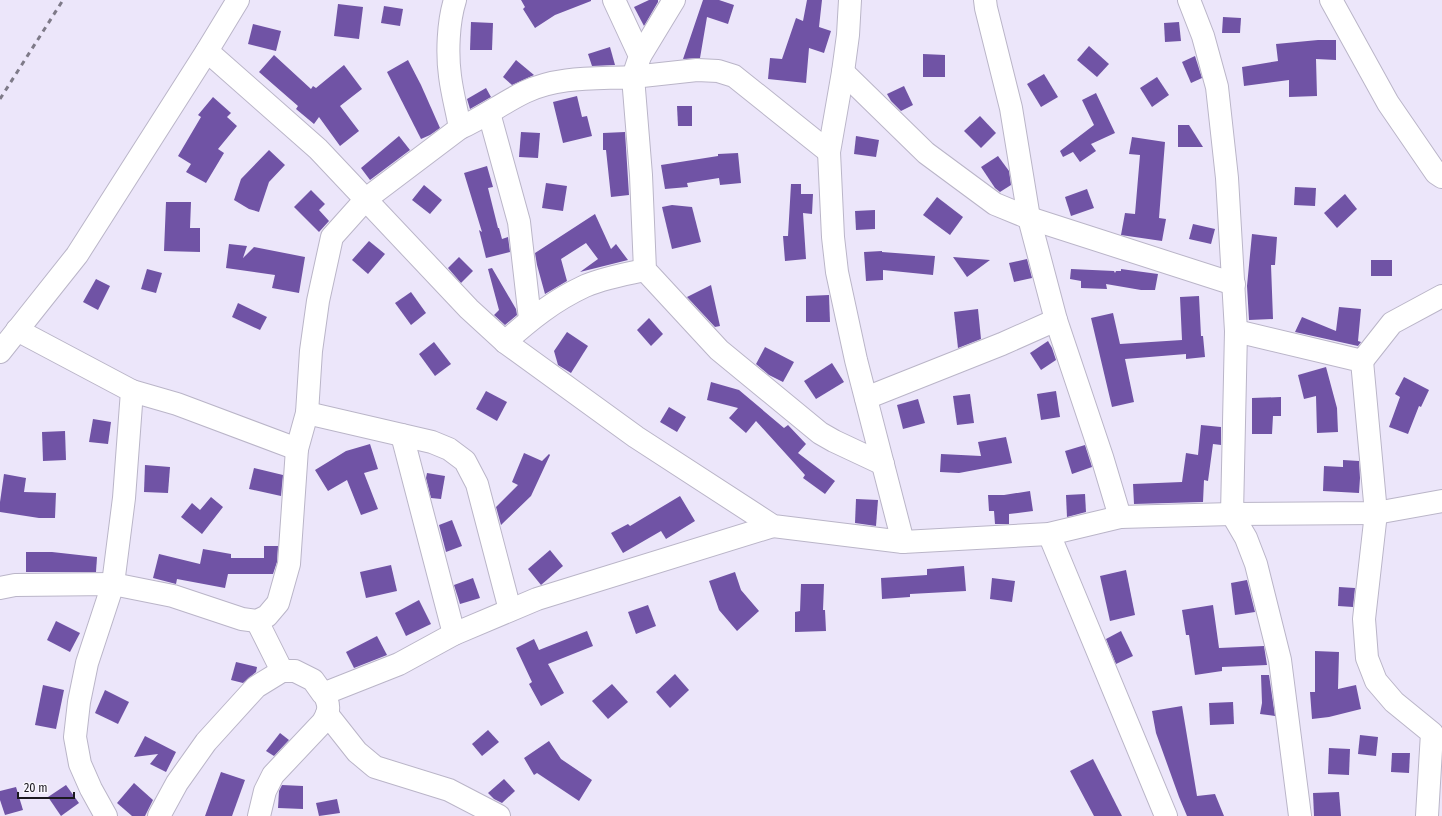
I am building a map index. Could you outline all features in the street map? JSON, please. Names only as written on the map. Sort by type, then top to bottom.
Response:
[{"type":"street","points":[[0,352],[78,255],[238,0]]},
{"type":"street","points":[[455,0],[449,41],[449,76],[460,128]]},
{"type":"street","points":[[614,0],[640,56]]},
{"type":"street","points":[[674,0],[640,56],[633,78],[641,175],[645,270],[719,350],[820,433],[834,442],[883,464]]},
{"type":"street","points":[[850,0],[848,35],[843,72],[829,152],[833,237],[838,272],[856,360],[903,542]]},
{"type":"street","points":[[985,0],[1011,108],[1030,218],[1056,320],[1102,456],[1120,517]]},
{"type":"street","points":[[1189,0],[1203,36],[1217,87],[1227,178],[1236,331],[1232,514],[1246,538],[1256,564],[1280,660],[1300,816]]},
{"type":"street","points":[[1331,0],[1388,103],[1436,173],[1442,176]]},
{"type":"street","points":[[207,51],[318,148],[464,303],[505,342],[636,437],[773,526]]},
{"type":"street","points":[[0,588],[15,585],[113,584],[172,596],[242,619],[257,621],[267,616],[278,603],[289,564],[297,450],[307,413],[311,351],[315,322],[332,237],[366,199],[460,128],[524,93],[564,80],[633,78],[696,70],[718,71],[734,76],[829,152]]},
{"type":"street","points":[[843,72],[926,153],[995,204],[1030,218],[1234,284]]},
{"type":"street","points":[[489,113],[519,222],[530,319]]},
{"type":"street","points":[[505,342],[530,319],[549,306],[586,286],[619,275],[645,270]]},
{"type":"street","points":[[1427,816],[1437,728],[1394,702],[1376,681],[1367,658],[1364,619],[1376,513],[1362,361],[1392,322],[1442,296]]},
{"type":"street","points":[[866,398],[1002,344],[1056,320]]},
{"type":"street","points":[[17,330],[132,391],[177,404],[297,450]]},
{"type":"street","points":[[1236,331],[1362,361]]},
{"type":"street","points":[[106,816],[90,789],[80,764],[75,737],[79,702],[87,663],[113,584],[124,498],[132,391]]},
{"type":"street","points":[[307,413],[438,444],[449,449],[465,461],[477,484],[510,610]]},
{"type":"street","points":[[402,435],[454,634]]},
{"type":"street","points":[[325,704],[454,634],[537,599],[773,526],[903,542],[1049,534],[1120,517],[1232,514],[1376,513],[1442,501]]},
{"type":"street","points":[[1049,534],[1166,816]]},
{"type":"street","points":[[257,621],[282,671]]},
{"type":"street","points":[[159,816],[177,783],[206,742],[256,687],[282,671],[295,671],[313,680],[325,704],[357,752],[375,767],[449,790],[499,816]]},
{"type":"street","points":[[259,816],[265,791],[274,775],[322,722],[325,704]]},
{"type":"building","points":[[521,0],[591,1],[555,15],[535,28],[523,9],[525,7]]},
{"type":"building","points":[[649,0],[658,0],[658,2],[644,26],[634,7]]},
{"type":"building","points":[[703,0],[719,0],[734,5],[728,24],[707,17],[700,58],[683,59]]},
{"type":"building","points":[[807,0],[822,0],[819,27],[831,31],[824,53],[809,48],[806,83],[768,79],[770,58],[782,59],[796,18],[803,21]]},
{"type":"building","points":[[338,4],[363,7],[359,39],[334,36]]},
{"type":"building","points":[[384,6],[403,9],[400,26],[381,23]]},
{"type":"building","points":[[1223,17],[1241,18],[1240,33],[1222,33]]},
{"type":"building","points":[[471,22],[493,23],[492,50],[470,50]]},
{"type":"building","points":[[1179,22],[1181,41],[1165,42],[1164,23]]},
{"type":"building","points":[[253,24],[281,31],[276,51],[248,44]]},
{"type":"building","points":[[1336,40],[1336,60],[1316,59],[1317,96],[1289,97],[1289,80],[1244,86],[1242,67],[1278,61],[1276,44]]},
{"type":"building","points":[[1089,46],[1109,64],[1097,77],[1077,60]]},
{"type":"building","points":[[610,47],[615,65],[592,66],[588,54]]},
{"type":"building","points":[[923,54],[945,55],[945,77],[923,77]]},
{"type":"building","points":[[274,55],[311,89],[313,86],[316,88],[344,65],[362,89],[340,106],[359,131],[340,146],[319,117],[314,124],[296,109],[298,106],[259,72]]},
{"type":"building","points":[[1195,56],[1202,78],[1191,83],[1182,62]]},
{"type":"building","points":[[408,60],[440,128],[421,139],[387,72]]},
{"type":"building","points":[[516,60],[534,75],[512,85],[503,77]]},
{"type":"building","points":[[1044,74],[1058,97],[1041,107],[1027,84]]},
{"type":"building","points":[[1157,77],[1169,95],[1152,107],[1140,88]]},
{"type":"building","points":[[904,86],[913,105],[901,111],[891,101],[887,94]]},
{"type":"building","points":[[486,88],[491,97],[470,109],[467,99]]},
{"type":"building","points":[[1096,93],[1115,133],[1091,144],[1096,151],[1080,162],[1073,152],[1063,157],[1060,151],[1094,125],[1082,100]]},
{"type":"building","points":[[577,96],[582,117],[587,116],[592,136],[563,143],[553,102]]},
{"type":"building","points":[[213,97],[231,113],[227,117],[237,126],[218,149],[224,153],[206,183],[186,172],[191,164],[178,156],[201,117],[198,115]]},
{"type":"building","points":[[677,106],[692,106],[692,126],[678,126]]},
{"type":"building","points":[[980,116],[996,133],[981,148],[964,131]]},
{"type":"building","points":[[1178,125],[1189,125],[1203,147],[1178,147]]},
{"type":"building","points":[[521,132],[540,133],[538,158],[519,157]]},
{"type":"building","points":[[625,132],[629,195],[611,197],[606,150],[603,150],[603,133]]},
{"type":"building","points":[[399,136],[410,150],[370,180],[361,168]]},
{"type":"building","points":[[856,136],[879,140],[876,157],[854,154]]},
{"type":"building","points":[[1132,137],[1165,142],[1159,218],[1166,219],[1162,241],[1121,235],[1125,213],[1135,214],[1140,155],[1129,154]]},
{"type":"building","points":[[269,150],[285,165],[269,182],[259,212],[249,209],[234,200],[241,179]]},
{"type":"building","points":[[738,153],[741,183],[720,185],[719,178],[687,183],[688,187],[665,189],[661,165],[718,156],[718,154]]},
{"type":"building","points":[[998,156],[1009,171],[1011,185],[1000,192],[995,188],[981,167]]},
{"type":"building","points":[[487,166],[493,187],[488,188],[498,228],[502,239],[508,237],[510,252],[486,258],[479,230],[482,232],[464,173]]},
{"type":"building","points":[[546,183],[567,186],[563,211],[542,208]]},
{"type":"building","points":[[791,184],[801,184],[801,194],[813,194],[812,214],[803,213],[806,259],[785,261],[783,236],[788,236]]},
{"type":"building","points":[[424,185],[442,200],[430,214],[412,200]]},
{"type":"building","points":[[1295,187],[1316,188],[1315,206],[1294,205]]},
{"type":"building","points":[[1087,189],[1094,208],[1071,216],[1065,197]]},
{"type":"building","points":[[311,190],[325,204],[319,210],[329,221],[319,232],[294,207]]},
{"type":"building","points":[[1345,194],[1357,209],[1337,228],[1324,213]]},
{"type":"building","points":[[937,197],[963,217],[950,235],[923,215]]},
{"type":"building","points":[[166,202],[191,202],[190,228],[200,228],[200,252],[164,251]]},
{"type":"building","points":[[672,205],[692,207],[701,242],[672,249],[662,207]]},
{"type":"building","points":[[875,210],[875,229],[856,230],[855,211]]},
{"type":"building","points":[[595,214],[611,249],[616,244],[628,260],[580,272],[598,259],[586,243],[561,259],[567,281],[545,294],[535,253]]},
{"type":"building","points":[[1193,224],[1215,229],[1211,244],[1189,239]]},
{"type":"building","points":[[1252,234],[1277,237],[1275,265],[1271,265],[1273,319],[1249,320],[1247,286]]},
{"type":"building","points":[[369,241],[385,254],[368,274],[352,260]]},
{"type":"building","points":[[229,244],[247,246],[243,258],[254,247],[305,257],[299,293],[272,288],[275,275],[226,268]]},
{"type":"building","points":[[882,251],[935,256],[933,275],[883,270],[883,280],[866,281],[864,252]]},
{"type":"building","points":[[459,257],[473,271],[461,283],[448,268]]},
{"type":"building","points":[[953,257],[990,260],[967,277]]},
{"type":"building","points":[[1027,259],[1032,278],[1014,282],[1009,263]]},
{"type":"building","points":[[1371,260],[1392,260],[1392,276],[1371,276]]},
{"type":"building","points":[[492,268],[516,309],[517,315],[505,325],[494,315],[499,310],[488,269]]},
{"type":"building","points":[[147,269],[162,273],[156,293],[141,289]]},
{"type":"building","points":[[1071,269],[1114,271],[1115,273],[1116,271],[1121,271],[1121,269],[1158,274],[1155,290],[1141,290],[1106,284],[1107,289],[1081,288],[1081,281],[1070,279]]},
{"type":"building","points":[[96,279],[110,286],[98,310],[83,302]]},
{"type":"building","points":[[711,285],[720,326],[715,327],[687,297]]},
{"type":"building","points":[[411,292],[426,313],[411,325],[395,303]]},
{"type":"building","points":[[829,295],[830,322],[806,322],[806,296]]},
{"type":"building","points":[[1199,296],[1201,336],[1203,336],[1205,357],[1186,359],[1186,354],[1125,359],[1134,402],[1112,407],[1091,318],[1113,313],[1120,344],[1182,340],[1180,297]]},
{"type":"building","points":[[238,303],[267,317],[260,330],[232,317]]},
{"type":"building","points":[[1339,307],[1361,309],[1358,341],[1361,342],[1358,346],[1295,332],[1302,317],[1336,331]]},
{"type":"building","points":[[978,309],[981,339],[958,348],[954,312]]},
{"type":"building","points":[[649,318],[663,334],[651,346],[637,330]]},
{"type":"building","points":[[567,332],[588,346],[571,373],[558,365],[554,351]]},
{"type":"building","points":[[1048,341],[1056,360],[1041,370],[1030,353]]},
{"type":"building","points":[[434,342],[451,364],[435,376],[419,354]]},
{"type":"building","points":[[765,347],[794,362],[783,382],[769,375],[756,364]]},
{"type":"building","points":[[832,363],[844,382],[816,399],[804,381]]},
{"type":"building","points":[[1326,367],[1337,408],[1338,432],[1317,433],[1316,396],[1304,399],[1298,375]]},
{"type":"building","points":[[1404,377],[1429,390],[1421,407],[1419,406],[1408,434],[1389,427],[1400,397],[1395,394]]},
{"type":"building","points":[[711,382],[739,390],[784,428],[788,425],[806,444],[798,453],[835,481],[825,494],[803,478],[805,475],[756,421],[746,433],[729,418],[738,408],[707,400]]},
{"type":"building","points":[[486,391],[507,402],[497,421],[476,409]]},
{"type":"building","points":[[1056,391],[1060,417],[1041,420],[1037,394]]},
{"type":"building","points":[[970,394],[974,423],[957,425],[953,396]]},
{"type":"building","points":[[1281,397],[1281,416],[1273,416],[1272,434],[1252,434],[1252,398]]},
{"type":"building","points":[[918,399],[925,423],[903,429],[897,405]]},
{"type":"building","points":[[669,407],[686,417],[677,432],[660,422]]},
{"type":"building","points":[[93,419],[111,422],[108,444],[89,442]]},
{"type":"building","points":[[1201,425],[1221,427],[1221,445],[1213,444],[1208,481],[1204,480],[1203,502],[1134,504],[1133,484],[1182,482],[1186,453],[1198,455]]},
{"type":"building","points":[[65,431],[66,460],[43,461],[42,432]]},
{"type":"building","points":[[1006,437],[1012,463],[959,473],[940,472],[941,454],[981,456],[978,442]]},
{"type":"building","points":[[370,444],[378,469],[364,473],[378,509],[361,515],[347,480],[328,491],[315,470],[346,451]]},
{"type":"building","points":[[1085,445],[1092,467],[1072,474],[1065,451]]},
{"type":"building","points":[[524,453],[542,461],[549,454],[550,455],[531,496],[501,525],[496,507],[518,485],[512,482]]},
{"type":"building","points":[[1343,460],[1359,461],[1359,493],[1323,491],[1324,466],[1343,467]]},
{"type":"building","points":[[145,465],[170,467],[168,493],[144,492]]},
{"type":"building","points":[[254,468],[283,475],[281,496],[249,489]]},
{"type":"building","points":[[427,473],[445,476],[441,499],[431,498],[426,478]]},
{"type":"building","points":[[4,474],[26,478],[24,492],[56,493],[55,518],[39,518],[0,512]]},
{"type":"building","points":[[1030,491],[1033,511],[1009,514],[1009,524],[995,524],[994,511],[989,511],[988,495],[1004,495]]},
{"type":"building","points":[[1085,494],[1086,512],[1067,517],[1066,495]]},
{"type":"building","points":[[680,496],[695,521],[666,539],[661,531],[623,553],[611,533],[628,524],[630,526]]},
{"type":"building","points":[[211,497],[223,507],[202,534],[181,517],[192,503],[200,510]]},
{"type":"building","points":[[856,499],[878,500],[876,526],[855,523]]},
{"type":"building","points":[[452,520],[462,546],[446,552],[439,525]]},
{"type":"building","points":[[264,546],[278,546],[277,562],[273,574],[228,574],[225,588],[177,579],[176,584],[153,578],[159,554],[200,564],[203,549],[231,554],[231,558],[264,558]]},
{"type":"building","points":[[550,550],[563,566],[541,585],[528,569]]},
{"type":"building","points":[[26,552],[52,552],[97,557],[96,572],[26,572]]},
{"type":"building","points":[[391,565],[397,591],[366,598],[360,572]]},
{"type":"building","points":[[964,566],[966,591],[910,594],[910,597],[882,599],[881,578],[927,575],[927,569]]},
{"type":"building","points":[[1126,570],[1135,615],[1110,621],[1100,576]]},
{"type":"building","points":[[735,572],[741,590],[759,611],[737,631],[719,610],[709,581]]},
{"type":"building","points":[[473,578],[480,598],[460,604],[454,585]]},
{"type":"building","points":[[992,578],[1015,581],[1012,602],[990,599]]},
{"type":"building","points":[[1247,580],[1255,612],[1235,615],[1231,583]]},
{"type":"building","points":[[801,584],[824,584],[823,610],[825,610],[826,631],[795,632],[795,612],[800,611]]},
{"type":"building","points":[[1339,587],[1355,588],[1353,607],[1338,606]]},
{"type":"building","points":[[419,600],[431,624],[406,636],[395,613]]},
{"type":"building","points":[[648,605],[656,626],[636,634],[628,612]]},
{"type":"building","points":[[1213,605],[1219,648],[1264,646],[1267,665],[1222,667],[1222,671],[1195,675],[1189,635],[1186,635],[1182,610]]},
{"type":"building","points":[[56,621],[80,633],[70,652],[47,640]]},
{"type":"building","points":[[587,631],[593,646],[548,664],[564,693],[541,706],[529,684],[532,682],[516,648],[534,639],[539,650]]},
{"type":"building","points":[[1121,631],[1133,656],[1116,664],[1106,639]]},
{"type":"building","points":[[377,636],[387,655],[354,668],[346,652]]},
{"type":"building","points":[[1315,651],[1339,652],[1338,689],[1356,685],[1361,709],[1329,717],[1312,719],[1310,692],[1315,692]]},
{"type":"building","points":[[236,662],[257,667],[256,672],[243,683],[231,680]]},
{"type":"building","points":[[675,674],[689,690],[670,708],[656,692]]},
{"type":"building","points":[[1261,675],[1269,675],[1275,716],[1260,714],[1262,703]]},
{"type":"building","points":[[612,684],[628,702],[608,719],[592,701]]},
{"type":"building","points":[[43,685],[64,690],[56,729],[35,725]]},
{"type":"building","points":[[105,690],[129,702],[118,724],[95,713]]},
{"type":"building","points":[[1233,702],[1234,724],[1210,725],[1209,703]]},
{"type":"building","points":[[1182,706],[1197,796],[1215,794],[1224,816],[1187,816],[1179,797],[1156,733],[1152,711]]},
{"type":"building","points":[[488,730],[499,742],[482,756],[472,744]]},
{"type":"building","points":[[280,733],[289,740],[274,756],[266,751]]},
{"type":"building","points":[[1360,735],[1378,737],[1376,756],[1358,754]]},
{"type":"building","points":[[145,736],[176,752],[166,772],[150,764],[158,754],[134,757]]},
{"type":"building","points":[[549,741],[561,759],[592,780],[579,801],[537,773],[534,775],[524,758]]},
{"type":"building","points":[[1329,748],[1350,749],[1349,775],[1328,774]]},
{"type":"building","points":[[1392,753],[1410,753],[1409,773],[1391,772]]},
{"type":"building","points":[[1093,759],[1122,816],[1094,816],[1070,771]]},
{"type":"building","points":[[221,772],[245,780],[232,816],[205,816]]},
{"type":"building","points":[[504,779],[515,791],[502,803],[494,799],[488,793]]},
{"type":"building","points":[[134,783],[153,800],[145,816],[132,816],[117,803]]},
{"type":"building","points":[[66,785],[79,803],[61,816],[48,797]]},
{"type":"building","points":[[282,785],[303,786],[303,809],[278,808],[279,791]]},
{"type":"building","points":[[16,787],[23,810],[5,815],[0,800],[0,791]]},
{"type":"building","points":[[1339,792],[1341,816],[1314,816],[1313,793]]},
{"type":"building","points":[[337,799],[340,813],[319,816],[316,803]]},
{"type":"railway","points":[[0,99],[63,0]]}]
